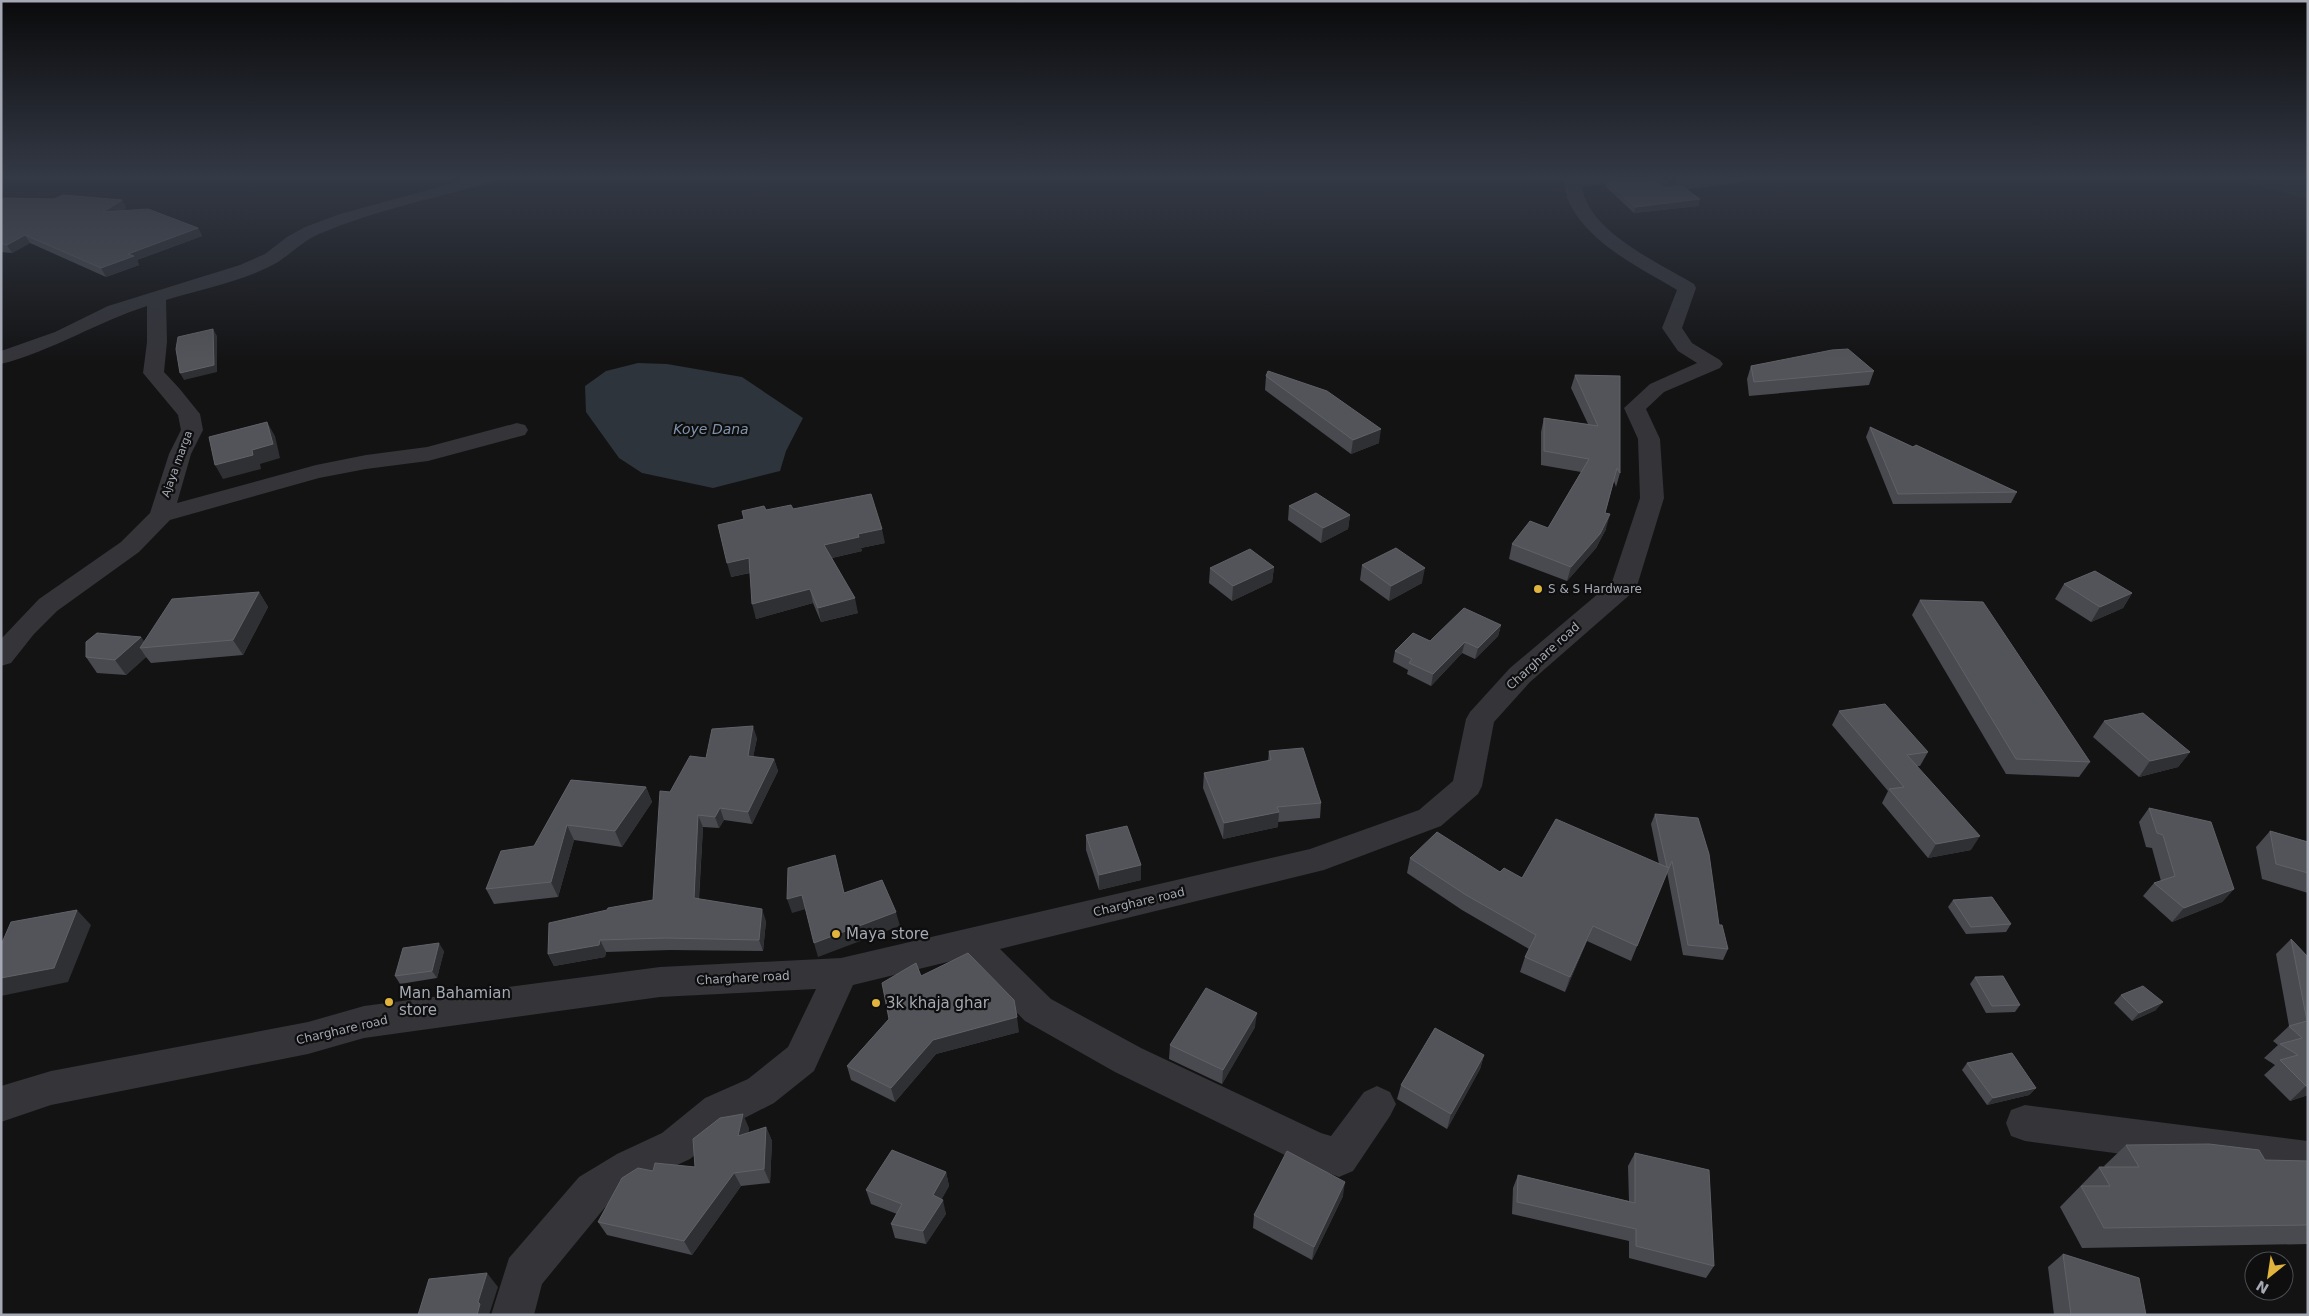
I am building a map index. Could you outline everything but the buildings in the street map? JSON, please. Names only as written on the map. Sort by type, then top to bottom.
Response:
[{"type":"street","points":[[1,358],[62,336],[115,310],[246,269],[271,258],[296,239]]},
{"type":"street","name":"Charghare road","points":[[1,1104],[51,1088],[308,1038],[364,1022],[660,982],[841,973],[1313,861],[1430,818],[1467,786],[1480,719],[1520,675],[1624,586],[1652,498],[1649,439],[1635,408],[1657,388],[1712,364],[1684,347],[1672,328],[1687,288],[1636,257],[1613,239]]},
{"type":"street","name":"Ajaya marga","points":[[1,657],[48,606],[130,547],[161,515],[180,454],[192,430],[189,414],[172,392],[153,373],[157,342],[156,297]]},
{"type":"street","points":[[161,515],[306,475],[366,462],[428,454],[517,430]]},
{"type":"street","points":[[970,942],[1038,1010],[1128,1060],[1313,1148],[1339,1158],[1376,1104]]},
{"type":"street","points":[[512,1315],[524,1273],[593,1190],[631,1167],[676,1146],[719,1111],[761,1091],[801,1059],[841,973]]},
{"type":"street","points":[[2025,1123],[2308,1160]]},
{"type":"water","name":"Koye Dana","points":[[638,363],[667,364],[742,377],[803,418],[786,451],[780,471],[713,488],[642,473],[619,458],[586,412],[585,386],[606,371]]},
{"type":"place","name":"S & S Hardware","points":[[1538,589]]},
{"type":"place","name":"Maya store","points":[[836,934]]},
{"type":"place","name":"Man Bahamian store","points":[[389,1002]]},
{"type":"place","name":"3k khaja ghar","points":[[876,1003]]}]
